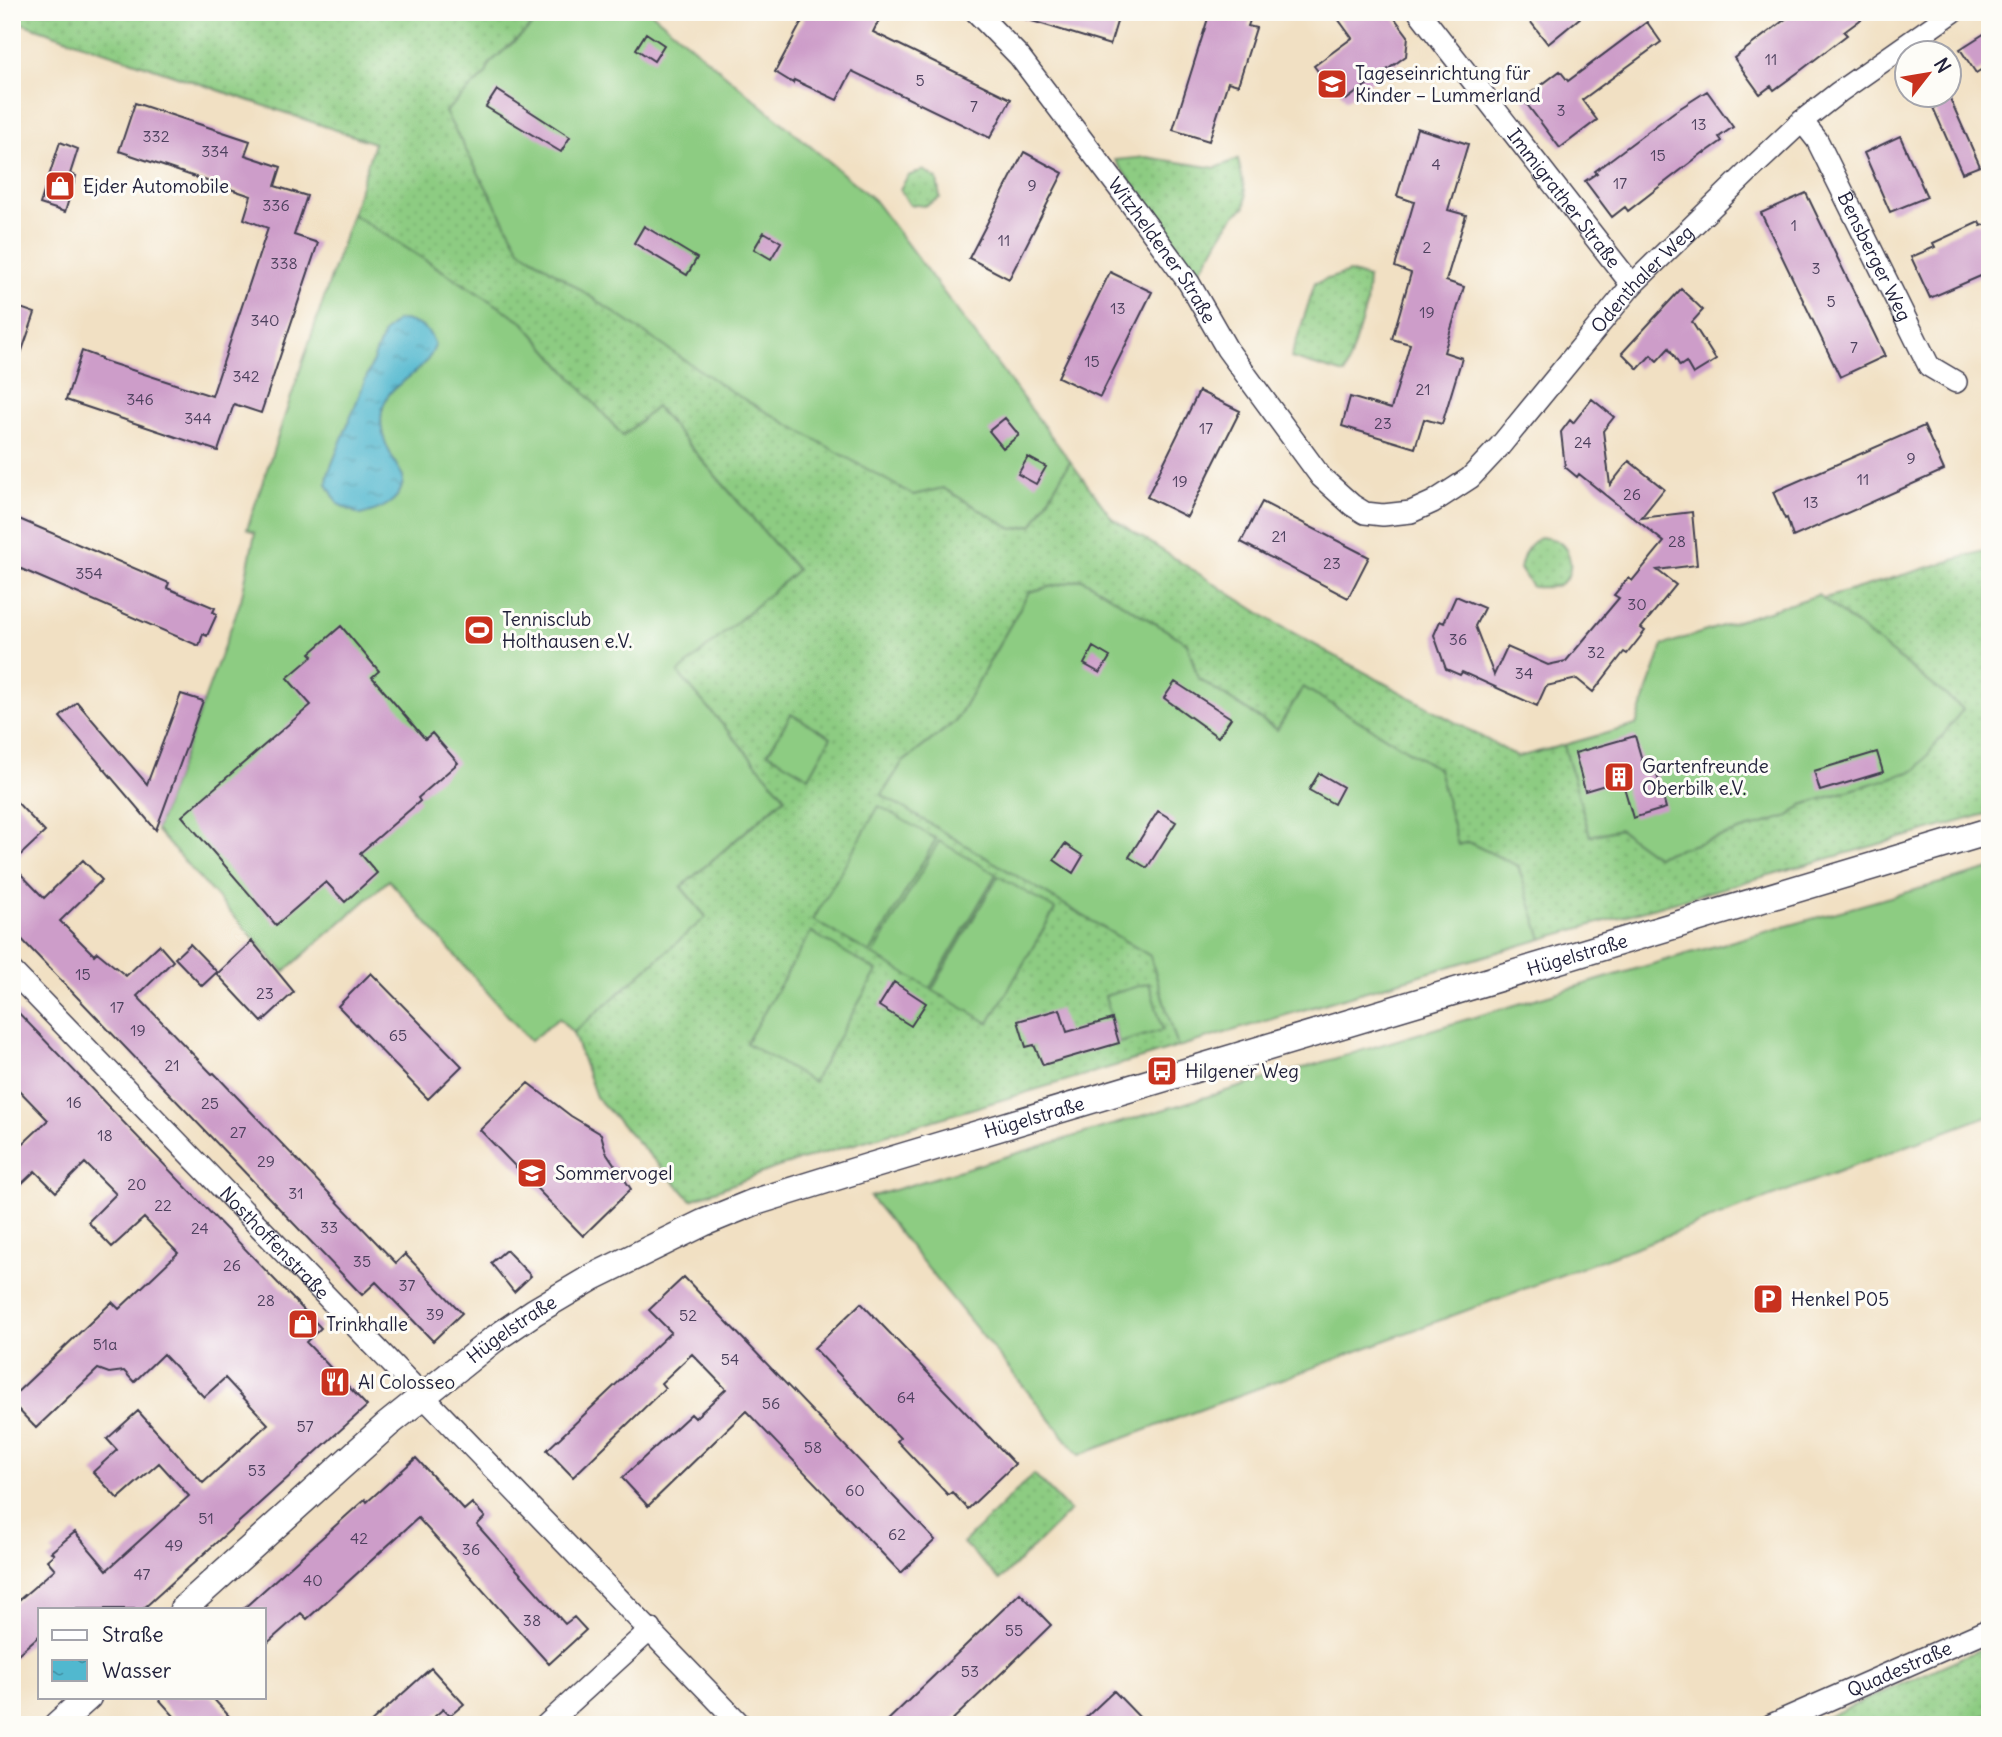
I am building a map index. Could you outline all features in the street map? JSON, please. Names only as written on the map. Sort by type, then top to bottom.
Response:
[{"type":"street","name":"Witzheldener Straße","points":[[976,12],[1019,56],[1129,201],[1189,283],[1227,349],[1321,477],[1338,495]]},
{"type":"street","name":"Immigrather Straße","points":[[1419,12],[1632,285]]},
{"type":"street","name":"Odenthaler Weg","points":[[1338,495],[1365,513],[1400,515],[1433,502],[1481,468],[1632,285],[1802,121],[1871,68],[1953,12]]},
{"type":"street","name":"Bensberger Weg","points":[[1802,121],[1817,140],[1929,366],[1956,382]]},
{"type":"street","name":"Hügelstraße","points":[[185,1608],[346,1462],[493,1340],[578,1285],[703,1223],[752,1203],[1164,1077],[1990,831]]},
{"type":"street","name":"Nosthoffenstraße","points":[[12,971],[741,1725]]},
{"type":"street","points":[[545,1725],[651,1629]]},
{"type":"street","name":"Quadestraße","points":[[1771,1725],[1990,1629]]},
{"type":"street","points":[[57,1725],[87,1698]]},
{"type":"green space","points":[[12,12],[548,12],[490,63],[486,74],[445,112],[913,495],[943,488],[1013,529],[1033,525],[1070,461],[1112,518],[1277,624],[1518,757],[1564,745],[1590,836],[1619,829],[1656,856],[1789,816],[1802,805],[1916,770],[1963,709],[1822,599],[1990,549],[1990,813],[1542,939],[1518,866],[1458,846],[1438,769],[1303,687],[1277,730],[1198,678],[1187,643],[1082,579],[1029,592],[956,721],[902,763],[882,795],[1151,956],[1178,1047],[778,1167],[691,1200],[596,1097],[573,1033],[706,917],[681,887],[785,798],[677,673],[797,570],[657,408],[623,437],[522,321],[352,214],[374,143],[12,20]]},
{"type":"green space","points":[[548,12],[651,12],[874,200],[1070,461],[1033,525],[1013,529],[943,488],[913,495],[735,394],[520,249],[445,112],[486,74],[490,63]]},
{"type":"green space","points":[[1146,157],[1216,168],[1238,159],[1246,196],[1245,207],[1230,221],[1197,273],[1115,160]]},
{"type":"green space","points":[[923,170],[937,179],[940,198],[924,206],[909,204],[900,189],[908,176]]},
{"type":"green space","name":"Tennisclub Holthausen e.V.","points":[[352,214],[522,321],[623,436],[656,407],[797,570],[678,673],[785,797],[681,887],[706,917],[573,1033],[559,1018],[530,1041],[389,880],[284,972],[156,830],[241,600],[255,533],[247,529]]},
{"type":"green space","points":[[1349,272],[1368,278],[1366,306],[1345,374],[1291,358],[1315,283]]},
{"type":"green space","points":[[1540,537],[1557,541],[1569,555],[1568,574],[1557,586],[1532,587],[1520,569],[1526,551]]},
{"type":"green space","points":[[1082,579],[1187,643],[1198,678],[1277,730],[1303,687],[1438,769],[1458,845],[1468,842],[1518,866],[1542,939],[1178,1047],[1150,956],[882,795],[902,763],[956,721],[1029,592]]},
{"type":"green space","points":[[1818,595],[1963,709],[1916,770],[1802,805],[1789,816],[1656,856],[1619,829],[1590,836],[1564,745],[1636,725],[1663,645]]},
{"type":"green space","points":[[791,714],[831,737],[809,777],[768,753]]},
{"type":"green space","points":[[879,806],[936,839],[870,953],[813,920]]},
{"type":"green space","points":[[939,841],[996,874],[930,988],[873,955]]},
{"type":"green space","points":[[1990,869],[1990,1115],[1079,1455],[870,1197],[1676,957]]},
{"type":"green space","points":[[998,876],[1055,909],[989,1023],[932,990]]},
{"type":"green space","points":[[811,932],[877,971],[813,1082],[746,1043]]},
{"type":"green space","points":[[1149,983],[1163,1030],[1119,1043],[1105,996]]},
{"type":"green space","points":[[1034,1474],[1070,1511],[1000,1580],[963,1543]]},
{"type":"green space","points":[[1990,1645],[1990,1713],[1964,1725],[1809,1725]]},
{"type":"water","points":[[404,320],[423,328],[430,334],[435,345],[426,362],[390,393],[381,414],[383,436],[403,476],[400,492],[390,503],[360,515],[338,504],[327,484],[328,474],[384,333],[396,321]]},
{"type":"building","points":[[807,12],[883,12],[873,32],[1011,99],[990,138],[852,71],[837,100],[794,80],[793,83],[775,72]]},
{"type":"building","points":[[1020,12],[1120,12],[1110,45],[1019,17]]},
{"type":"building","points":[[1210,12],[1253,12],[1248,26],[1256,28],[1238,85],[1228,82],[1209,141],[1173,130]]},
{"type":"building","points":[[1333,12],[1390,12],[1408,36],[1406,56],[1346,100],[1335,85],[1331,88],[1314,66],[1352,38]]},
{"type":"building","points":[[1523,12],[1587,12],[1548,44]]},
{"type":"building","points":[[1795,12],[1871,12],[1844,32],[1847,35],[1800,71],[1774,90],[1771,86],[1760,94],[1734,58]]},
{"type":"building","points":[[1647,22],[1661,42],[1582,100],[1597,120],[1560,148],[1523,99],[1560,71],[1568,81]]},
{"type":"building","points":[[1990,30],[1990,64],[1976,73],[1964,55],[1964,46]]},
{"type":"building","points":[[646,33],[664,45],[654,61],[636,49]]},
{"type":"building","points":[[497,90],[570,137],[561,152],[486,107]]},
{"type":"building","points":[[1707,91],[1733,127],[1719,137],[1722,141],[1628,211],[1625,207],[1612,217],[1585,181],[1674,112]]},
{"type":"building","points":[[135,103],[250,141],[245,155],[281,167],[275,186],[307,196],[294,235],[318,243],[261,413],[234,404],[218,451],[66,400],[82,351],[101,360],[212,396],[268,228],[244,219],[251,196],[119,151]]},
{"type":"building","points":[[1933,108],[1954,108],[1980,166],[1962,173]]},
{"type":"building","points":[[1417,128],[1468,144],[1448,210],[1466,215],[1446,281],[1464,287],[1444,352],[1462,358],[1442,424],[1424,419],[1415,448],[1342,426],[1350,397],[1391,409],[1410,344],[1392,339],[1411,273],[1395,267],[1414,202],[1397,196]]},
{"type":"building","points":[[1900,136],[1927,197],[1890,212],[1864,153]]},
{"type":"building","points":[[60,142],[78,149],[70,174],[76,176],[65,212],[40,204]]},
{"type":"building","points":[[1024,152],[1063,173],[1009,279],[969,258]]},
{"type":"building","points":[[1806,193],[1885,356],[1840,377],[1761,213]]},
{"type":"building","points":[[1979,222],[1981,226],[1990,223],[1990,272],[1930,298],[1911,257],[1935,247],[1933,243]]},
{"type":"building","points":[[644,226],[697,258],[687,275],[634,243]]},
{"type":"building","points":[[764,232],[781,242],[771,259],[754,249]]},
{"type":"building","points":[[1110,272],[1152,292],[1100,397],[1058,377]]},
{"type":"building","points":[[1681,289],[1703,310],[1692,322],[1716,360],[1693,374],[1686,362],[1680,366],[1669,348],[1657,361],[1651,355],[1638,369],[1622,353]]},
{"type":"building","points":[[12,305],[35,313],[16,368],[12,368]]},
{"type":"building","points":[[1199,391],[1240,411],[1187,517],[1147,497]]},
{"type":"building","points":[[1592,399],[1614,417],[1603,431],[1610,485],[1629,461],[1664,489],[1641,518],[1692,512],[1697,565],[1657,570],[1676,585],[1641,628],[1645,631],[1627,654],[1624,652],[1593,692],[1577,679],[1546,686],[1537,706],[1462,672],[1460,675],[1446,669],[1434,635],[1440,621],[1444,623],[1456,596],[1484,608],[1475,626],[1494,675],[1507,647],[1548,665],[1566,661],[1619,598],[1614,595],[1628,578],[1632,581],[1664,542],[1579,474],[1577,477],[1565,467],[1561,432],[1570,420],[1573,423]]},
{"type":"building","points":[[1005,418],[1019,435],[1003,448],[989,431]]},
{"type":"building","points":[[1924,426],[1944,470],[1793,537],[1787,518],[1785,519],[1773,492]]},
{"type":"building","points":[[1028,457],[1046,467],[1036,484],[1018,474]]},
{"type":"building","points":[[1262,502],[1369,557],[1348,598],[1241,542]]},
{"type":"building","points":[[12,516],[169,583],[167,588],[215,608],[213,612],[217,614],[207,636],[203,634],[199,646],[12,565]]},
{"type":"building","points":[[341,626],[379,671],[372,677],[425,739],[432,733],[458,763],[418,798],[420,801],[360,853],[377,873],[345,902],[326,882],[276,925],[182,816],[311,705],[287,678],[313,656],[310,653]]},
{"type":"building","points":[[1093,647],[1110,657],[1100,673],[1084,664]]},
{"type":"building","points":[[1175,682],[1231,718],[1218,737],[1164,698]]},
{"type":"building","points":[[181,694],[203,701],[156,830],[60,717],[77,702],[147,784]]},
{"type":"building","name":"Gartenfreunde Oberbilk e.V.","points":[[1635,736],[1646,774],[1656,771],[1666,808],[1633,818],[1622,780],[1585,791],[1575,753]]},
{"type":"building","points":[[1877,752],[1883,772],[1820,791],[1814,771]]},
{"type":"building","points":[[1319,773],[1343,787],[1334,804],[1309,790]]},
{"type":"building","points":[[12,797],[45,832],[12,863]]},
{"type":"building","points":[[1158,811],[1176,822],[1147,868],[1129,857]]},
{"type":"building","points":[[1065,844],[1083,856],[1073,873],[1054,860]]},
{"type":"building","points":[[83,860],[102,880],[60,921],[94,955],[97,952],[126,976],[159,945],[173,961],[137,996],[396,1263],[405,1254],[462,1313],[433,1341],[376,1282],[362,1295],[12,929],[12,865],[44,898]]},
{"type":"building","points":[[252,941],[294,992],[262,1022],[217,974]]},
{"type":"building","points":[[190,944],[217,972],[202,986],[175,958]]},
{"type":"building","points":[[371,973],[462,1066],[428,1099],[338,1006]]},
{"type":"building","points":[[894,982],[926,1003],[911,1026],[879,1006]]},
{"type":"building","points":[[12,1006],[321,1328],[306,1342],[367,1406],[144,1608],[38,1608],[38,1637],[12,1659],[12,1606],[55,1569],[47,1560],[54,1554],[51,1552],[75,1532],[107,1570],[189,1496],[159,1463],[118,1499],[93,1472],[117,1450],[107,1439],[138,1411],[203,1483],[268,1424],[225,1378],[204,1397],[163,1354],[134,1382],[124,1371],[109,1373],[98,1369],[36,1428],[12,1403],[12,1397],[112,1302],[119,1309],[178,1253],[144,1218],[112,1247],[88,1222],[116,1194],[85,1163],[56,1192],[35,1171],[12,1193],[12,1154],[48,1120],[12,1083]]},
{"type":"building","points":[[1060,1009],[1067,1032],[1112,1019],[1119,1043],[1043,1065],[1034,1045],[1026,1047],[1018,1021]]},
{"type":"building","points":[[528,1083],[571,1116],[601,1134],[606,1152],[631,1189],[583,1236],[480,1130]]},
{"type":"building","points":[[506,1250],[531,1276],[514,1292],[491,1263]]},
{"type":"building","points":[[684,1277],[935,1540],[901,1573],[746,1411],[648,1506],[622,1478],[691,1414],[695,1418],[726,1389],[692,1354],[661,1383],[665,1388],[573,1477],[547,1450],[671,1332],[649,1310]]},
{"type":"building","points":[[861,1303],[1015,1464],[968,1509],[952,1492],[948,1495],[897,1441],[900,1438],[814,1348]]},
{"type":"building","points":[[416,1458],[464,1510],[472,1503],[485,1517],[477,1525],[565,1624],[574,1617],[586,1630],[549,1664],[418,1518],[307,1619],[301,1613],[266,1644],[266,1608],[244,1608],[365,1499],[367,1502]]},
{"type":"building","points":[[1020,1593],[1051,1625],[1008,1667],[947,1725],[883,1725]]},
{"type":"building","points":[[431,1668],[464,1704],[450,1716],[443,1709],[425,1725],[368,1725]]},
{"type":"building","points":[[1114,1691],[1147,1725],[1078,1725]]},
{"type":"building","points":[[158,1698],[213,1698],[237,1725],[182,1725]]},
{"type":"place","name":"Tageseinrichtung für Kinder – Lummerland","points":[[1332,84]]},
{"type":"place","name":"Ejder Automobile","points":[[60,186]]},
{"type":"place","name":"Tennisclub Holthausen e.V.","points":[[479,630]]},
{"type":"place","name":"Gartenfreunde Oberbilk e.V.","points":[[1619,777]]},
{"type":"place","name":"Hilgener Weg","points":[[1162,1071]]},
{"type":"place","name":"Sommervogel","points":[[532,1173]]},
{"type":"place","name":"Henkel P05","points":[[1768,1299]]},
{"type":"place","name":"Trinkhalle","points":[[303,1324]]},
{"type":"place","name":"Al Colosseo","points":[[335,1382]]}]
